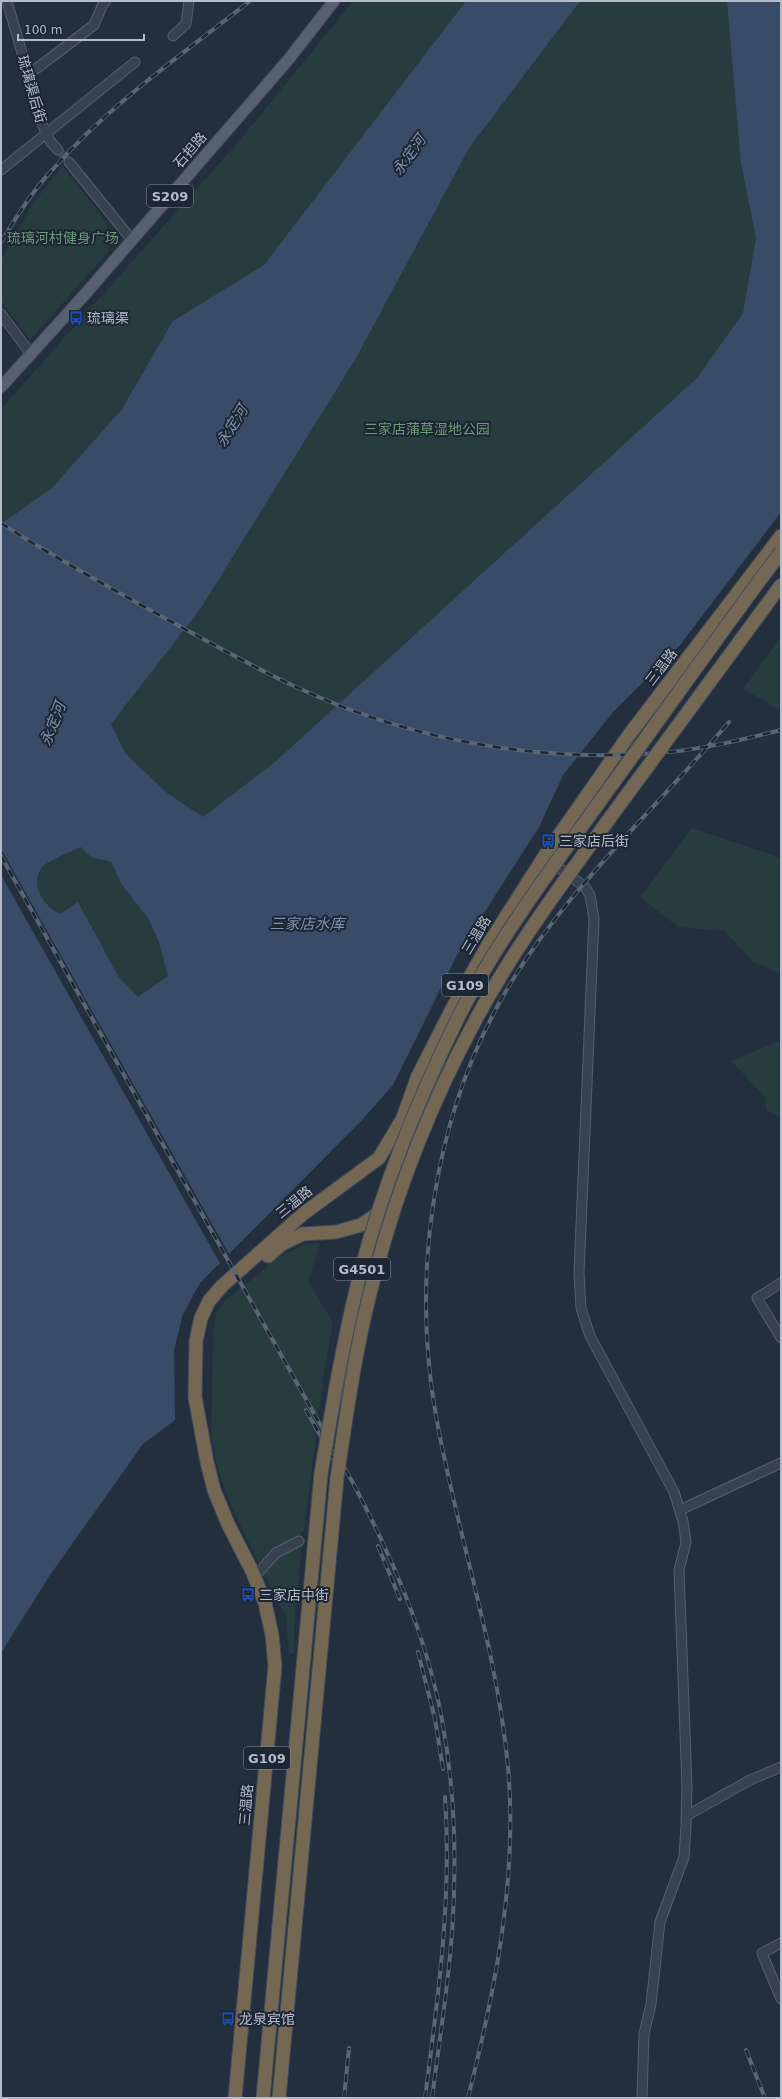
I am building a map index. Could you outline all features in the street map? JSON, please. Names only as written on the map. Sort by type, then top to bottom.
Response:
[{"type":"highway","name":"三温路","points":[[235,2098],[275,1666],[271,1628],[265,1603],[255,1576],[228,1524],[214,1490],[200,1431],[195,1397],[196,1341],[201,1318],[209,1301],[222,1286],[303,1214],[379,1158],[403,1118],[417,1078],[452,1009],[488,945],[544,857],[629,736],[781,536]]},
{"type":"highway","name":"G4501","points":[[263,2098],[321,1474],[336,1382],[359,1277],[378,1211],[426,1086],[459,1015],[492,960],[530,899],[781,552]]},
{"type":"highway","name":"三温路","points":[[200,1431],[203,1399],[203,1343],[206,1320],[214,1304],[226,1291],[282,1244],[303,1234],[336,1232],[361,1224],[386,1208],[400,1187],[441,1090],[474,1023],[506,967],[567,873],[779,589]]},
{"type":"highway","points":[[506,967],[543,910],[779,589]]},
{"type":"highway","name":"G4501","points":[[279,2098],[337,1478],[351,1385],[373,1280],[394,1210],[412,1160]]},
{"type":"main road","name":"石担路","points":[[1,387],[132,240],[288,60],[334,1]]},
{"type":"street","name":"琉璃渠后街","points":[[7,1],[46,133],[58,150]]},
{"type":"street","points":[[28,75],[94,25],[103,4],[106,1]]},
{"type":"street","points":[[173,36],[186,24],[188,1]]},
{"type":"street","points":[[1,170],[135,62]]},
{"type":"street","points":[[69,162],[132,240]]},
{"type":"street","points":[[1,314],[31,354]]},
{"type":"street","points":[[544,857],[585,887],[590,895],[594,919],[595,948],[579,1273],[581,1308],[590,1336],[674,1492],[680,1510],[686,1542],[679,1570],[687,1787],[684,1856],[660,1922],[651,2004],[644,2034],[642,2098]]},
{"type":"street","points":[[781,1283],[757,1298],[781,1338]]},
{"type":"street","points":[[680,1510],[781,1463]]},
{"type":"street","points":[[255,1576],[276,1554],[299,1541]]},
{"type":"street","points":[[686,1816],[750,1780],[781,1767]]},
{"type":"street","points":[[781,1943],[762,1953],[781,1999]]},
{"type":"green space","name":"三家店蒲草湿地公园","points":[[353,1],[781,1],[781,512],[680,645],[613,712],[563,775],[539,827],[457,955],[393,1085],[362,1120],[235,1248],[1,833],[1,409],[241,139]]},
{"type":"green space","name":"琉璃河村健身广场","points":[[62,166],[107,223],[109,251],[30,340],[1,301],[1,260],[32,205]]},
{"type":"green space","points":[[781,637],[781,708],[778,709],[743,689]]},
{"type":"green space","points":[[692,828],[781,858],[781,974],[753,962],[725,931],[678,927],[640,897]]},
{"type":"green space","points":[[781,1040],[781,1117],[767,1110],[764,1096],[731,1061]]},
{"type":"green space","points":[[304,1244],[320,1244],[308,1281],[333,1323],[323,1380],[304,1530],[299,1536],[272,1549],[259,1563],[232,1508],[219,1473],[211,1437],[213,1335],[216,1314],[226,1299],[259,1274],[272,1261]]},
{"type":"green space","points":[[302,1544],[295,1614],[294,1654],[289,1654],[286,1617],[264,1574],[283,1553]]},
{"type":"water","name":"三家店水库","points":[[466,1],[580,1],[469,148],[356,358],[201,608],[111,724],[125,753],[167,793],[203,817],[275,762],[698,377],[743,313],[756,238],[741,163],[727,1],[781,1],[781,512],[680,645],[613,712],[563,775],[539,827],[457,955],[393,1085],[362,1120],[200,1283],[183,1314],[174,1350],[175,1420],[143,1444],[50,1575],[1,1653],[1,524],[52,488],[122,409],[173,321],[264,265]],"holes":[[[81,847],[91,857],[111,862],[122,885],[148,918],[159,942],[168,976],[138,997],[118,976],[78,902],[60,914],[54,911],[44,901],[40,894],[37,881],[38,874],[42,867],[60,856]]]},
{"type":"pier","points":[[1,849],[230,1256],[221,1265],[1,875]]},
{"type":"tunnel","points":[[58,150],[69,162]]},
{"type":"railway","points":[[1,242],[32,194],[46,176],[76,144],[148,80],[250,1]]},
{"type":"railway","points":[[1,523],[40,548],[100,582],[277,678],[338,705],[384,721],[430,734],[478,744],[526,751],[622,755],[670,752],[698,748],[781,730]]},
{"type":"railway","points":[[468,2098],[487,2016],[502,1934],[510,1850],[510,1809],[508,1767],[503,1723],[486,1635],[445,1460],[436,1416],[429,1362],[426,1308],[428,1253],[434,1198],[445,1143],[461,1090],[481,1039],[506,991],[529,954],[583,885],[729,722]]},
{"type":"railway","points":[[1,856],[353,1483],[381,1540],[418,1628],[442,1720],[450,1773],[454,1826],[454,1907],[452,1933],[446,1995],[432,2098]]},
{"type":"railway","points":[[306,1410],[341,1473]]},
{"type":"railway","points":[[378,1546],[400,1599]]},
{"type":"railway","points":[[418,1652],[435,1719],[443,1769]]},
{"type":"railway","points":[[425,2098],[439,1986],[445,1911],[447,1873],[445,1797]]},
{"type":"railway","points":[[344,2098],[349,2048]]},
{"type":"railway","points":[[746,2050],[765,2098]]},
{"type":"place","name":"琉璃渠","points":[[76,318]]},
{"type":"place","name":"三家店后街","points":[[548,841]]},
{"type":"place","name":"三家店中街","points":[[248,1595]]},
{"type":"place","name":"龙泉宾馆","points":[[228,2019]]},
{"type":"water label","name":"永定河","points":[[409,155]]},
{"type":"water label","name":"永定河","points":[[232,426]]},
{"type":"water label","name":"永定河","points":[[53,724]]}]
